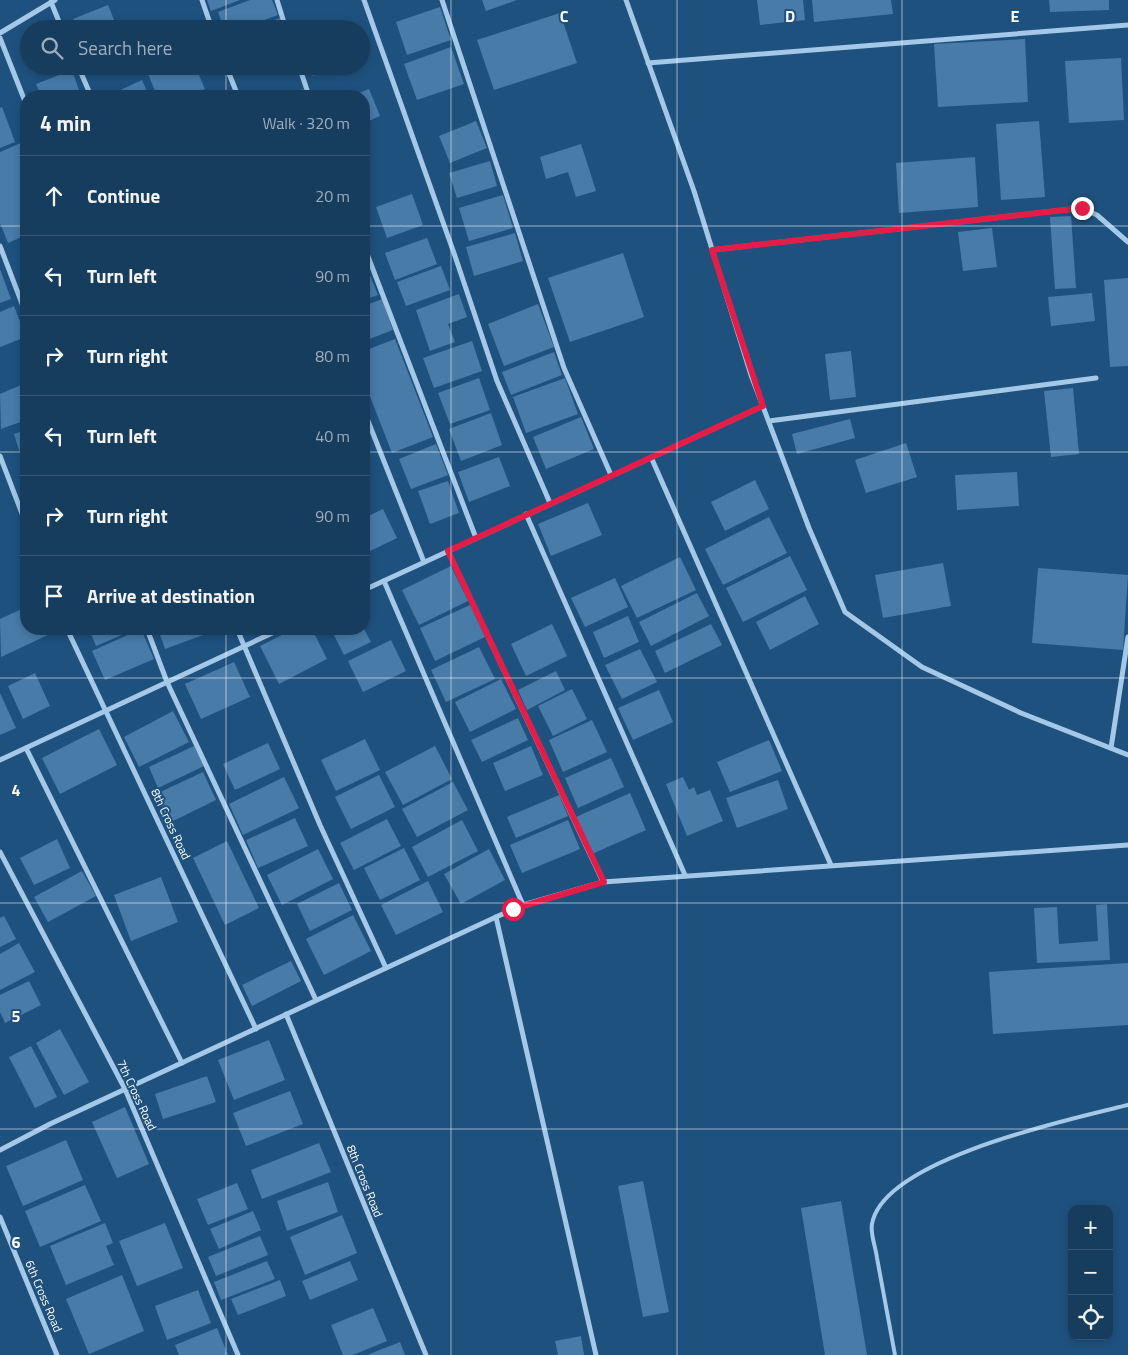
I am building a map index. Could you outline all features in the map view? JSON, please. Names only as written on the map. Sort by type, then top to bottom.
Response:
[{"type":"street","points":[[202,0],[209,20]]},
{"type":"street","points":[[277,0],[283,20]]},
{"type":"street","points":[[364,0],[456,256],[497,381],[550,503]]},
{"type":"street","points":[[442,0],[564,368],[611,475]]},
{"type":"street","points":[[626,0],[694,191],[763,406],[809,528],[845,612],[922,667],[1021,713],[1128,755]]},
{"type":"street","points":[[22,20],[53,1],[59,20]]},
{"type":"street","points":[[0,33],[20,21]]},
{"type":"street","points":[[648,63],[1128,25]]},
{"type":"street","points":[[0,38],[20,90]]},
{"type":"street","points":[[82,75],[88,90]]},
{"type":"street","points":[[230,75],[236,90]]},
{"type":"street","points":[[302,75],[307,90]]},
{"type":"street","points":[[712,250],[1082,208],[1097,215],[1128,242]]},
{"type":"street","points":[[0,246],[20,298]]},
{"type":"street","points":[[370,262],[476,538]]},
{"type":"street","points":[[769,421],[1096,378]]},
{"type":"street","points":[[370,587],[763,406]]},
{"type":"street","points":[[370,426],[424,562]]},
{"type":"street","points":[[0,456],[20,508]]},
{"type":"street","points":[[651,457],[831,865]]},
{"type":"street","points":[[526,514],[686,875]]},
{"type":"street","points":[[448,551],[604,882]]},
{"type":"street","points":[[384,581],[523,905]]},
{"type":"street","name":"8th Cross Road","points":[[71,635],[256,1029]]},
{"type":"street","points":[[148,635],[167,682],[316,1000]]},
{"type":"street","points":[[239,635],[320,825],[386,968]]},
{"type":"street","points":[[0,760],[268,635]]},
{"type":"street","points":[[1111,748],[1128,637]]},
{"type":"street","points":[[26,748],[182,1063]]},
{"type":"street","points":[[0,1150],[125,1089],[523,905],[604,882],[1128,845]]},
{"type":"street","name":"7th Cross Road","points":[[0,852],[125,1089],[238,1355]]},
{"type":"street","points":[[496,917],[596,1355]]},
{"type":"street","name":"8th Cross Road","points":[[286,1014],[426,1355]]},
{"type":"street","name":"6th Cross Road","points":[[0,1217],[57,1355]]},
{"type":"lane","points":[[895,1355],[872,1225],[879,1204],[901,1184],[951,1158],[1042,1126],[1128,1105]]},
{"type":"building","points":[[207,0],[240,0],[211,11]]},
{"type":"building","points":[[250,0],[272,0],[278,15],[264,20],[221,20],[218,12]]},
{"type":"building","points":[[482,0],[517,0],[486,11]]},
{"type":"building","points":[[757,0],[803,0],[805,20],[760,25]]},
{"type":"building","points":[[812,0],[891,0],[893,14],[814,22]]},
{"type":"building","points":[[1049,0],[1109,0],[1109,10],[1050,12]]},
{"type":"building","points":[[108,5],[114,20],[73,20]]},
{"type":"building","points":[[440,7],[451,40],[407,55],[396,22]]},
{"type":"building","points":[[560,13],[577,63],[494,90],[477,40]]},
{"type":"building","points":[[1025,39],[1028,102],[938,107],[934,44]]},
{"type":"building","points":[[451,47],[464,84],[417,100],[404,64]]},
{"type":"building","points":[[1121,58],[1124,120],[1069,123],[1065,61]]},
{"type":"building","points":[[59,75],[74,75],[79,90],[38,90],[36,84]]},
{"type":"building","points":[[148,75],[199,75],[205,89],[203,90],[155,90]]},
{"type":"building","points":[[142,80],[146,90],[121,90]]},
{"type":"building","points":[[370,91],[380,116],[370,120]]},
{"type":"building","points":[[2,107],[15,142],[0,148],[0,108]]},
{"type":"building","points":[[476,121],[487,148],[450,163],[439,136]]},
{"type":"building","points":[[1039,121],[1045,197],[1001,200],[996,124]]},
{"type":"building","points":[[20,143],[20,238],[8,243],[0,223],[0,152]]},
{"type":"building","points":[[581,144],[596,191],[576,197],[568,172],[546,179],[540,157]]},
{"type":"building","points":[[975,157],[978,207],[899,213],[896,163]]},
{"type":"building","points":[[490,161],[497,186],[457,198],[449,173]]},
{"type":"building","points":[[412,194],[423,225],[387,238],[376,207]]},
{"type":"building","points":[[503,195],[513,228],[469,241],[459,208]]},
{"type":"building","points":[[1071,216],[1076,288],[1055,289],[1050,217]]},
{"type":"building","points":[[992,228],[997,267],[963,271],[958,232]]},
{"type":"building","points":[[515,233],[523,261],[474,276],[466,247]]},
{"type":"building","points":[[427,238],[437,264],[395,280],[385,253]]},
{"type":"building","points":[[623,253],[644,317],[570,342],[548,278]]},
{"type":"building","points":[[441,266],[450,290],[406,306],[397,282]]},
{"type":"building","points":[[0,269],[11,299],[0,303]]},
{"type":"building","points":[[370,275],[378,295],[370,298]]},
{"type":"building","points":[[1128,278],[1128,366],[1110,367],[1104,280]]},
{"type":"building","points":[[1092,293],[1095,321],[1051,326],[1048,297]]},
{"type":"building","points":[[459,294],[467,317],[448,324],[455,342],[430,351],[416,310]]},
{"type":"building","points":[[382,299],[393,330],[370,339],[370,304]]},
{"type":"building","points":[[538,304],[554,347],[504,366],[488,324]]},
{"type":"building","points":[[14,306],[20,322],[20,339],[0,347],[0,312]]},
{"type":"building","points":[[395,339],[433,437],[392,453],[370,396],[370,349]]},
{"type":"building","points":[[472,341],[482,371],[434,388],[423,358]]},
{"type":"building","points":[[851,351],[856,397],[830,400],[825,354]]},
{"type":"building","points":[[554,352],[562,375],[511,395],[502,372]]},
{"type":"building","points":[[479,378],[490,410],[450,424],[438,393]]},
{"type":"building","points":[[565,378],[578,414],[526,433],[513,397]]},
{"type":"building","points":[[20,386],[20,422],[1,429],[0,394]]},
{"type":"building","points":[[1073,388],[1079,454],[1051,457],[1044,391]]},
{"type":"building","points":[[491,413],[502,445],[461,461],[449,429]]},
{"type":"building","points":[[581,417],[594,449],[546,469],[533,437]]},
{"type":"building","points":[[850,419],[855,438],[797,454],[792,434]]},
{"type":"building","points":[[20,432],[20,454],[14,434]]},
{"type":"building","points":[[906,443],[917,477],[866,493],[855,460]]},
{"type":"building","points":[[436,444],[448,475],[411,489],[399,459]]},
{"type":"building","points":[[499,457],[510,486],[469,502],[458,472]]},
{"type":"building","points":[[1017,472],[1019,506],[957,510],[955,475]]},
{"type":"building","points":[[755,480],[769,509],[725,531],[711,502]]},
{"type":"building","points":[[448,481],[459,513],[430,524],[418,491]]},
{"type":"building","points":[[588,503],[602,535],[551,556],[538,524]]},
{"type":"building","points":[[383,509],[397,538],[370,551],[370,515]]},
{"type":"building","points":[[769,517],[787,553],[723,585],[705,549]]},
{"type":"building","points":[[790,556],[807,590],[743,622],[726,588]]},
{"type":"building","points":[[680,557],[696,590],[637,618],[621,586]]},
{"type":"building","points":[[943,563],[951,606],[883,618],[875,575]]},
{"type":"building","points":[[451,566],[468,601],[419,625],[402,590]]},
{"type":"building","points":[[1038,568],[1128,575],[1123,650],[1032,643]]},
{"type":"building","points":[[615,578],[628,607],[585,627],[571,598]]},
{"type":"building","points":[[697,593],[709,616],[651,646],[639,622]]},
{"type":"building","points":[[805,596],[819,624],[770,650],[756,622]]},
{"type":"building","points":[[470,605],[485,637],[435,661],[420,628]]},
{"type":"building","points":[[20,610],[20,635],[48,635],[1,657],[0,619]]},
{"type":"building","points":[[628,616],[639,642],[604,658],[593,632]]},
{"type":"building","points":[[552,624],[567,656],[526,676],[511,644]]},
{"type":"building","points":[[711,624],[722,645],[665,673],[655,651]]},
{"type":"building","points":[[91,635],[122,635],[96,646]]},
{"type":"building","points":[[128,635],[144,635],[154,659],[105,680],[92,651]]},
{"type":"building","points":[[160,635],[203,635],[165,649]]},
{"type":"building","points":[[282,635],[315,635],[327,659],[279,684],[260,646]]},
{"type":"building","points":[[334,635],[367,635],[371,642],[344,655]]},
{"type":"building","points":[[391,640],[406,671],[363,692],[348,661]]},
{"type":"building","points":[[479,647],[495,679],[446,702],[431,670]]},
{"type":"building","points":[[640,649],[657,682],[622,699],[605,665]]},
{"type":"building","points":[[234,662],[250,697],[201,719],[185,684]]},
{"type":"building","points":[[556,671],[565,690],[527,710],[518,690]]},
{"type":"building","points":[[35,673],[50,706],[23,719],[8,686]]},
{"type":"building","points":[[501,679],[516,709],[470,732],[455,702]]},
{"type":"building","points":[[572,689],[587,719],[553,736],[538,706]]},
{"type":"building","points":[[659,690],[673,722],[633,740],[618,708]]},
{"type":"building","points":[[0,693],[16,728],[0,735]]},
{"type":"building","points":[[173,711],[189,742],[139,767],[124,737]]},
{"type":"building","points":[[518,718],[528,740],[482,762],[471,740]]},
{"type":"building","points":[[592,720],[607,752],[563,772],[549,740]]},
{"type":"building","points":[[99,729],[117,765],[60,794],[42,758]]},
{"type":"building","points":[[365,739],[380,770],[336,791],[321,760]]},
{"type":"building","points":[[769,740],[782,771],[730,792],[717,762]]},
{"type":"building","points":[[268,743],[280,769],[235,790],[223,764]]},
{"type":"building","points":[[194,746],[204,766],[158,788],[149,767]]},
{"type":"building","points":[[435,746],[452,779],[403,805],[385,772]]},
{"type":"building","points":[[531,746],[543,775],[505,791],[493,763]]},
{"type":"building","points":[[611,758],[624,787],[578,808],[565,778]]},
{"type":"building","points":[[203,772],[216,800],[169,823],[156,794]]},
{"type":"building","points":[[379,775],[395,807],[351,829],[335,797]]},
{"type":"building","points":[[284,777],[299,808],[243,835],[229,804]]},
{"type":"building","points":[[683,777],[689,790],[694,787],[697,795],[710,790],[723,821],[687,836],[666,784]]},
{"type":"building","points":[[778,780],[788,809],[737,828],[726,798]]},
{"type":"building","points":[[453,782],[468,810],[417,837],[402,809]]},
{"type":"building","points":[[630,793],[646,830],[592,854],[576,817]]},
{"type":"building","points":[[559,795],[568,816],[516,838],[507,817]]},
{"type":"building","points":[[295,818],[308,846],[258,868],[246,840]]},
{"type":"building","points":[[387,819],[401,846],[354,870],[340,843]]},
{"type":"building","points":[[462,820],[478,851],[428,877],[412,847]]},
{"type":"building","points":[[568,820],[580,849],[522,873],[510,845]]},
{"type":"building","points":[[57,839],[70,868],[34,885],[20,858]]},
{"type":"building","points":[[227,841],[259,908],[225,925],[193,858]]},
{"type":"building","points":[[404,848],[420,880],[380,900],[364,868]]},
{"type":"building","points":[[318,849],[333,879],[282,905],[267,875]]},
{"type":"building","points":[[489,849],[505,880],[461,904],[444,874]]},
{"type":"building","points":[[82,871],[96,896],[48,922],[34,897]]},
{"type":"building","points":[[161,877],[178,922],[131,941],[114,895]]},
{"type":"building","points":[[428,881],[443,912],[396,935],[381,905]]},
{"type":"building","points":[[339,883],[352,910],[310,931],[297,904]]},
{"type":"building","points":[[1107,904],[1110,960],[1037,963],[1034,908],[1057,907],[1059,944],[1098,941],[1096,905]]},
{"type":"building","points":[[353,915],[371,951],[324,975],[306,939]]},
{"type":"building","points":[[4,916],[16,939],[0,947],[0,918]]},
{"type":"building","points":[[19,943],[35,972],[0,990],[0,954]]},
{"type":"building","points":[[291,961],[301,981],[252,1006],[242,985]]},
{"type":"building","points":[[1128,963],[1128,1025],[993,1034],[989,972]]},
{"type":"building","points":[[29,981],[41,1005],[5,1023],[0,1012],[0,995]]},
{"type":"building","points":[[60,1029],[89,1082],[64,1095],[36,1043]]},
{"type":"building","points":[[269,1040],[285,1080],[234,1100],[218,1060]]},
{"type":"building","points":[[31,1046],[57,1097],[35,1108],[9,1057]]},
{"type":"building","points":[[207,1076],[216,1102],[163,1119],[155,1094]]},
{"type":"building","points":[[290,1091],[303,1124],[246,1146],[233,1113]]},
{"type":"building","points":[[125,1107],[149,1164],[117,1178],[92,1122]]},
{"type":"building","points":[[66,1140],[83,1180],[23,1206],[6,1166]]},
{"type":"building","points":[[319,1143],[331,1172],[262,1199],[251,1170]]},
{"type":"building","points":[[643,1181],[669,1312],[643,1317],[618,1186]]},
{"type":"building","points":[[328,1182],[338,1212],[287,1231],[277,1201]]},
{"type":"building","points":[[237,1183],[248,1209],[208,1225],[197,1199]]},
{"type":"building","points":[[85,1185],[101,1221],[40,1247],[25,1211]]},
{"type":"building","points":[[841,1201],[867,1355],[825,1355],[801,1208]]},
{"type":"building","points":[[253,1211],[261,1230],[219,1249],[210,1229]]},
{"type":"building","points":[[342,1215],[357,1253],[305,1275],[290,1237]]},
{"type":"building","points":[[105,1223],[113,1243],[106,1246],[114,1265],[66,1285],[50,1246]]},
{"type":"building","points":[[165,1223],[183,1268],[137,1286],[119,1241]]},
{"type":"building","points":[[260,1236],[268,1255],[216,1276],[208,1257]]},
{"type":"building","points":[[267,1261],[275,1279],[221,1300],[214,1282]]},
{"type":"building","points":[[350,1261],[358,1280],[310,1300],[302,1281]]},
{"type":"building","points":[[122,1275],[144,1331],[89,1354],[66,1299]]},
{"type":"building","points":[[280,1280],[286,1296],[238,1315],[231,1299]]},
{"type":"building","points":[[198,1290],[211,1323],[167,1340],[155,1306]]},
{"type":"building","points":[[373,1308],[387,1341],[353,1355],[343,1355],[331,1325]]},
{"type":"building","points":[[217,1328],[228,1355],[179,1355],[175,1345]]},
{"type":"building","points":[[581,1336],[584,1355],[558,1355],[555,1341]]},
{"type":"building","points":[[400,1342],[405,1355],[367,1355]]},
{"type":"route","points":[[513,909],[604,882],[448,551],[763,406],[712,250],[1082,208]]}]
